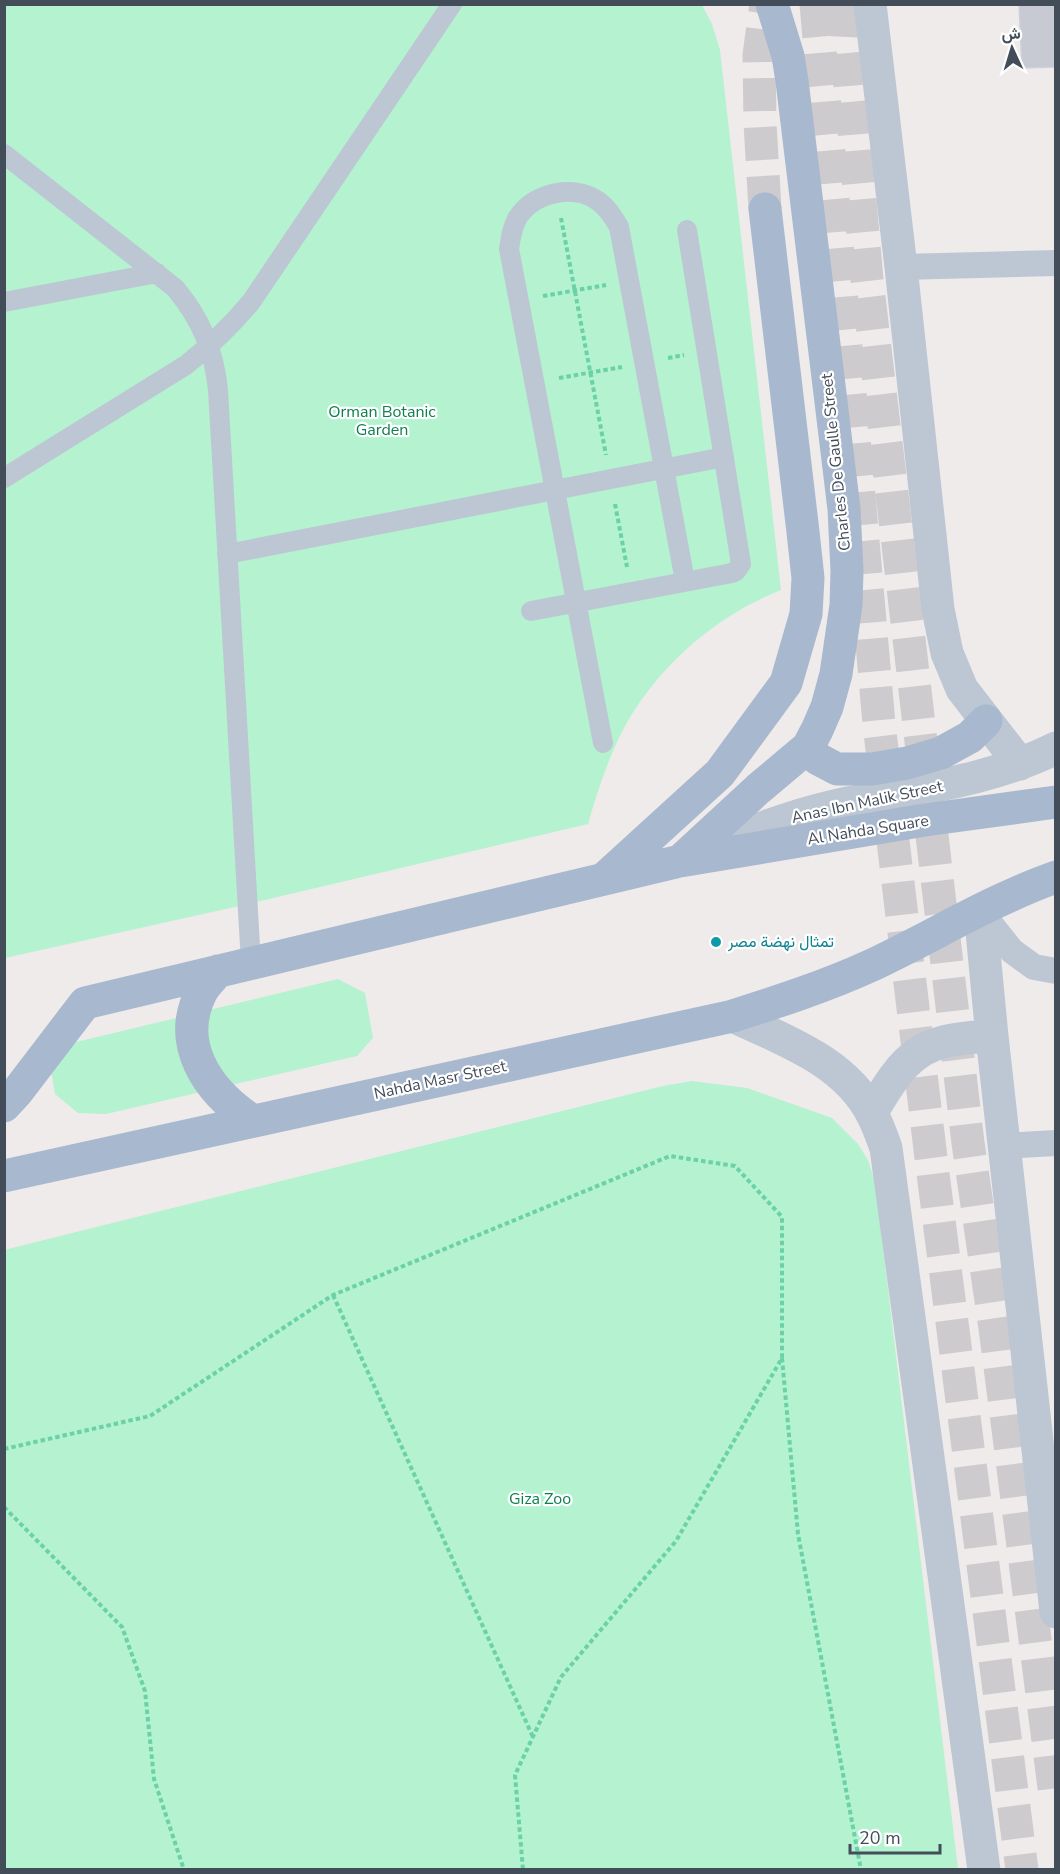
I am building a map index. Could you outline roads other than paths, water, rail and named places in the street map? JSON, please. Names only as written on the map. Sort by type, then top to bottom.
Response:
[{"type":"main road","name":"Charles De Gaulle Street","points":[[681,861],[758,789],[808,747],[827,707],[836,674],[846,605],[844,508],[792,81],[788,56],[772,6]]},
{"type":"main road","points":[[604,879],[720,773],[786,683],[806,614],[808,578],[765,209]]},
{"type":"main road","points":[[808,747],[818,759],[837,769],[872,769],[908,763],[941,753],[970,737],[986,721]]},
{"type":"main road","name":"Al Nahda Square","points":[[681,861],[925,820],[1056,802]]},
{"type":"main road","points":[[4,1106],[18,1092],[85,1003],[681,861]]},
{"type":"main road","points":[[980,911],[1056,877]]},
{"type":"main road","name":"Nahda Masr Street","points":[[4,1176],[733,1016],[798,995],[870,966],[980,911]]},
{"type":"main road","points":[[218,971],[203,989],[194,1010],[192,1034],[197,1059],[206,1079],[220,1096],[253,1121]]},
{"type":"street","points":[[4,478],[169,375],[210,346],[232,325],[251,302],[452,4]]},
{"type":"street","points":[[870,4],[938,609],[947,653],[962,689],[1020,764]]},
{"type":"street","points":[[4,154],[174,288],[189,305],[210,346],[216,368],[218,390],[251,963]]},
{"type":"street","points":[[603,743],[509,249],[512,231],[519,216],[531,203],[546,195],[564,192],[581,194],[597,200],[610,212],[619,227],[685,581]]},
{"type":"street","points":[[531,611],[732,573],[741,564],[687,230]]},
{"type":"street","points":[[901,267],[1056,263]]},
{"type":"street","points":[[4,302],[157,273]]},
{"type":"street","points":[[227,554],[724,457]]},
{"type":"street","name":"Anas Ibn Malik Street","points":[[681,861],[737,836],[783,820],[834,806],[967,781],[1020,764],[1056,748]]},
{"type":"street","points":[[980,911],[1012,951],[1034,967],[1056,971]]},
{"type":"street","points":[[980,911],[1054,1592]]},
{"type":"street","points":[[733,1016],[825,1061],[851,1084],[872,1112],[886,1148],[984,1869]]},
{"type":"street","points":[[872,1112],[890,1081],[908,1060],[925,1048],[946,1041],[992,1036]]},
{"type":"street","points":[[1004,1146],[1056,1143]]},
{"type":"tunnel","points":[[765,209],[759,55],[766,4]]},
{"type":"tunnel","points":[[816,4],[879,724],[931,1158],[1022,1870]]},
{"type":"tunnel","points":[[849,4],[847,51],[867,280],[968,1143],[995,1328],[1056,1803]]},
{"type":"place","name":"تمثال نهضة مصر","points":[[716,942]]},
{"type":"park label","name":"Orman Botanic Garden","points":[[382,421]]},
{"type":"park label","name":"Giza Zoo","points":[[540,1499]]}]
